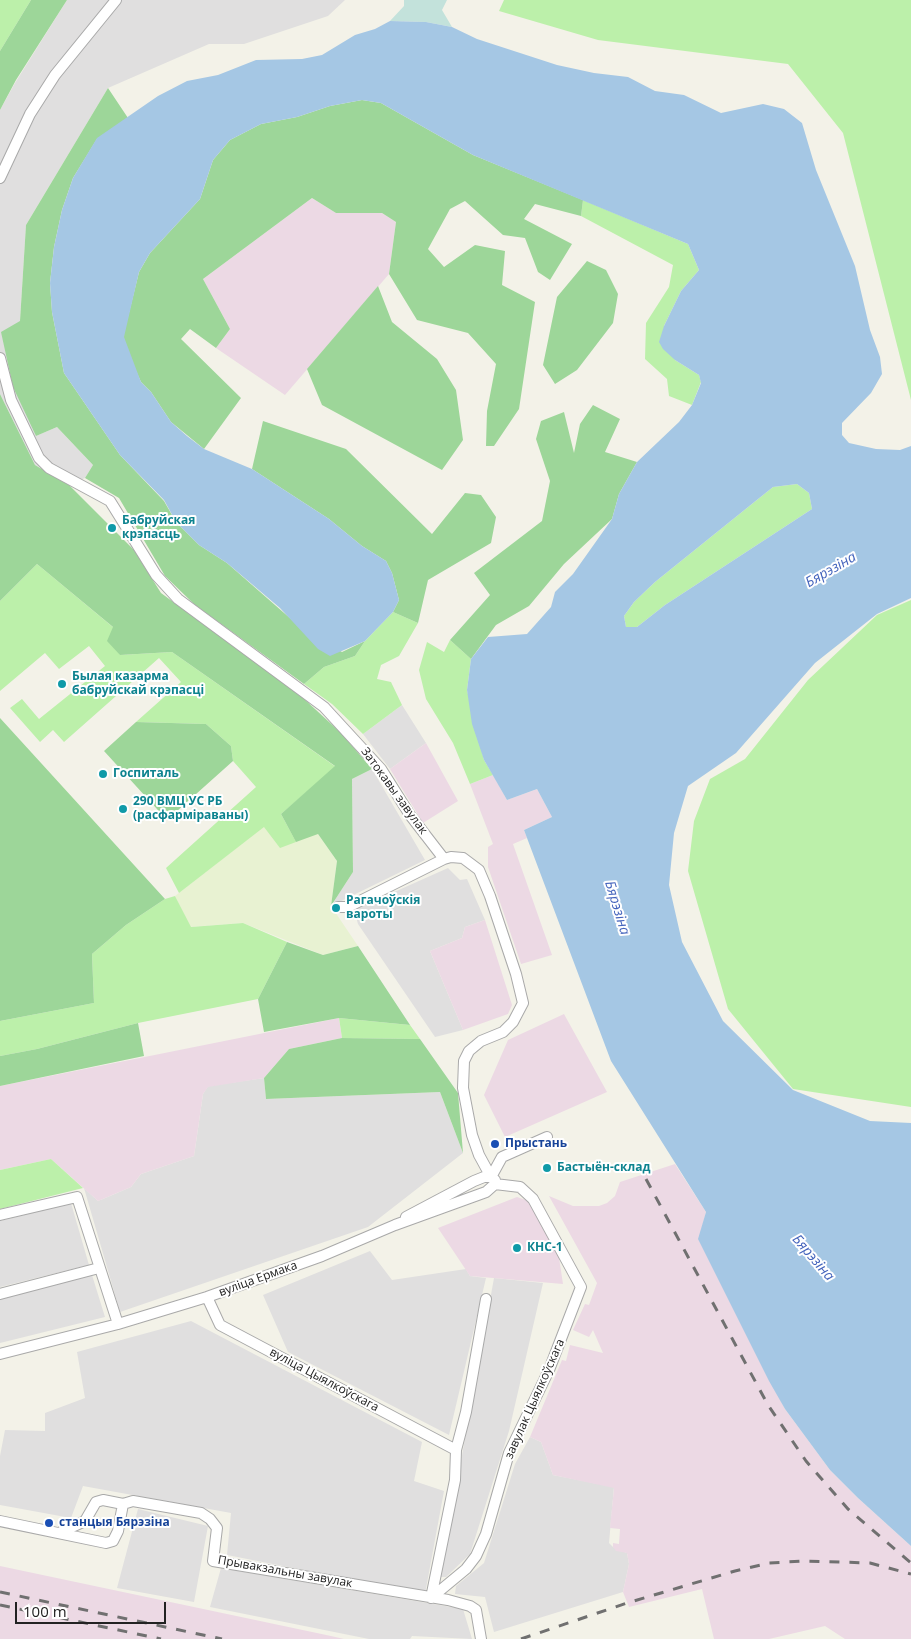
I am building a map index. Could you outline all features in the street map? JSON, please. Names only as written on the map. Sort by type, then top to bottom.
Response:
[{"type":"street","points":[[0,178],[30,114],[55,75],[116,0]]},
{"type":"street","name":"Затокавы завулак","points":[[0,358],[11,400],[39,458],[49,468],[110,501],[156,575],[178,599],[304,691],[336,718],[381,769],[410,815],[444,859]]},
{"type":"street","points":[[338,907],[348,907],[451,857],[463,858],[479,870],[490,896],[521,993],[521,1010],[513,1022],[503,1032],[481,1041],[469,1052],[464,1061],[463,1088],[472,1135],[479,1155],[493,1180]]},
{"type":"street","points":[[493,1180],[502,1157],[546,1137]]},
{"type":"street","name":"вуліца Ермака","points":[[0,1354],[118,1324],[207,1297],[322,1256],[395,1225],[486,1192],[493,1180],[484,1176],[420,1208],[395,1225]]},
{"type":"street","name":"завулак Цыялкоўскага","points":[[431,1598],[466,1568],[476,1556],[486,1534],[509,1453],[550,1370],[581,1287],[533,1199],[520,1187],[493,1180]]},
{"type":"street","points":[[0,1216],[77,1197],[118,1324]]},
{"type":"street","points":[[0,1294],[99,1268]]},
{"type":"street","name":"вуліца Цыялкоўскага","points":[[207,1297],[220,1325],[456,1450]]},
{"type":"street","points":[[482,1639],[476,1610],[448,1600],[431,1598],[454,1480],[456,1450],[466,1412],[486,1299]]},
{"type":"street","name":"Прывакзальны завулак","points":[[60,1532],[84,1521],[96,1502],[103,1500],[123,1504],[133,1501],[201,1513],[218,1528],[212,1561],[431,1598]]},
{"type":"street","points":[[0,1521],[106,1543],[113,1541],[118,1531],[123,1504]]},
{"type":"shaded area","points":[[67,0],[345,0],[328,16],[244,44],[209,44],[108,88],[26,225],[20,321],[36,436],[57,427],[93,465],[85,478],[69,485],[35,465],[0,394],[0,110]]},
{"type":"shaded area","points":[[404,0],[447,0],[442,10],[452,27],[426,22],[390,21],[404,6]]},
{"type":"shaded area","points":[[312,198],[336,213],[382,213],[396,222],[389,274],[285,395],[216,348],[230,329],[203,279]]},
{"type":"shaded area","points":[[402,705],[426,743],[390,769],[363,734]]},
{"type":"shaded area","points":[[426,743],[458,801],[423,823],[390,769]]},
{"type":"shaded area","points":[[372,769],[425,860],[331,906],[353,872],[352,779]]},
{"type":"shaded area","points":[[493,775],[507,800],[537,789],[552,817],[524,830],[527,838],[513,844],[552,955],[521,964],[488,867],[488,847],[493,844],[470,784]]},
{"type":"shaded area","points":[[448,868],[460,880],[467,879],[485,920],[465,927],[462,938],[430,951],[463,1030],[435,1037],[358,924],[354,910]]},
{"type":"shaded area","points":[[485,920],[512,1005],[508,1014],[463,1030],[430,951],[462,938],[465,927]]},
{"type":"shaded area","points":[[564,1014],[607,1092],[505,1137],[484,1095],[508,1040]]},
{"type":"shaded area","points":[[339,1018],[342,1038],[289,1049],[264,1078],[208,1087],[203,1094],[194,1156],[141,1174],[131,1187],[98,1201],[51,1159],[0,1170],[0,1086]]},
{"type":"shaded area","points":[[264,1078],[266,1099],[440,1092],[463,1153],[368,1227],[120,1312],[84,1188],[98,1201],[131,1187],[141,1174],[194,1156],[203,1094],[208,1086]]},
{"type":"shaded area","points":[[675,1164],[706,1212],[699,1239],[785,1409],[830,1470],[911,1546],[911,1639],[845,1639],[825,1626],[769,1639],[714,1639],[702,1589],[629,1607],[623,1592],[629,1564],[627,1553],[616,1551],[613,1547],[613,1543],[619,1544],[620,1529],[610,1528],[614,1488],[553,1475],[541,1442],[530,1437],[562,1360],[566,1361],[570,1345],[603,1353],[593,1330],[589,1337],[573,1330],[585,1304],[589,1305],[597,1283],[549,1196],[573,1206],[599,1206],[607,1203],[615,1196],[620,1182]]},
{"type":"shaded area","name":"КНС-1","points":[[517,1197],[529,1201],[558,1251],[563,1284],[470,1276],[438,1228]]},
{"type":"shaded area","points":[[71,1203],[89,1265],[0,1287],[0,1221]]},
{"type":"shaded area","points":[[370,1251],[392,1280],[466,1269],[470,1276],[486,1278],[449,1435],[288,1352],[263,1295]]},
{"type":"shaded area","points":[[92,1275],[105,1317],[0,1343],[0,1299]]},
{"type":"shaded area","points":[[494,1278],[543,1283],[509,1431],[470,1554],[446,1577],[440,1577]]},
{"type":"shaded area","points":[[191,1321],[422,1442],[414,1481],[444,1491],[425,1594],[227,1555],[231,1513],[83,1486],[71,1518],[0,1505],[0,1456],[5,1430],[45,1431],[45,1413],[85,1398],[77,1352]]},
{"type":"shaded area","points":[[530,1437],[541,1442],[553,1475],[614,1487],[609,1543],[613,1547],[627,1553],[629,1564],[623,1592],[494,1632],[485,1597],[455,1594],[456,1586],[484,1563],[515,1464]]},
{"type":"shaded area","points":[[138,1509],[208,1526],[194,1602],[117,1588]]},
{"type":"shaded area","points":[[0,1566],[331,1636],[344,1639],[0,1639]]},
{"type":"shaded area","points":[[221,1568],[463,1609],[472,1639],[412,1636],[410,1639],[369,1639],[210,1607]]},
{"type":"green space","points":[[0,0],[31,0],[0,51]]},
{"type":"green space","points":[[31,0],[67,0],[16,80],[0,110],[0,51]]},
{"type":"green space","points":[[504,0],[911,0],[911,400],[843,133],[788,64],[598,40],[499,11]]},
{"type":"green space","points":[[108,88],[128,118],[97,139],[73,178],[62,210],[54,247],[50,283],[52,312],[64,373],[120,455],[164,501],[176,522],[199,545],[227,563],[299,626],[342,652],[365,641],[355,656],[324,667],[304,684],[195,605],[165,576],[119,498],[85,478],[93,465],[57,427],[36,436],[13,387],[1,332],[20,321],[26,225]]},
{"type":"green space","points":[[362,100],[381,103],[473,155],[583,200],[581,216],[535,204],[524,219],[572,244],[550,280],[538,272],[525,238],[503,235],[465,201],[450,209],[428,249],[444,267],[475,245],[505,251],[502,285],[535,302],[519,409],[494,446],[486,446],[487,411],[496,364],[468,333],[417,320],[389,274],[396,222],[382,213],[336,213],[312,198],[203,279],[230,329],[216,348],[190,329],[181,339],[241,398],[204,449],[171,422],[151,392],[141,382],[132,362],[123,337],[139,272],[150,253],[200,199],[213,160],[230,140],[261,124],[297,117],[330,106]]},
{"type":"green space","points":[[583,200],[688,244],[699,270],[681,291],[664,326],[675,360],[699,375],[701,382],[692,405],[669,396],[667,379],[645,359],[646,323],[669,287],[673,265],[581,216]]},
{"type":"green space","points":[[587,261],[606,270],[618,294],[613,323],[577,370],[555,384],[543,365],[557,297]]},
{"type":"green space","points":[[378,286],[392,322],[437,359],[456,390],[463,440],[442,470],[322,405],[307,369]]},
{"type":"green space","points":[[0,394],[35,465],[69,485],[134,550],[161,593],[302,697],[341,733],[372,769],[352,779],[353,872],[331,906],[337,861],[318,834],[296,842],[281,814],[335,766],[172,652],[120,655],[107,641],[113,627],[37,564],[0,601]]},
{"type":"green space","points":[[593,405],[620,419],[605,452],[637,462],[619,494],[612,519],[564,564],[529,606],[496,625],[471,659],[450,640],[490,595],[474,573],[542,521],[550,481],[536,439],[541,421],[564,412],[574,453],[580,424]]},
{"type":"green space","points":[[263,421],[346,449],[432,534],[465,493],[481,495],[496,517],[491,543],[428,580],[418,623],[393,612],[399,600],[392,573],[386,561],[362,546],[329,519],[252,469]]},
{"type":"green space","points":[[797,484],[809,493],[812,509],[665,605],[637,627],[626,627],[624,616],[634,602],[655,582],[773,487]]},
{"type":"green space","points":[[37,564],[114,628],[120,655],[172,652],[336,767],[281,814],[296,842],[280,848],[264,827],[179,893],[166,868],[256,787],[233,761],[231,746],[206,724],[136,722],[181,682],[159,658],[64,742],[53,730],[40,742],[10,708],[22,699],[39,719],[105,666],[89,646],[59,669],[45,653],[0,691],[0,601]]},
{"type":"green space","points":[[911,600],[911,1107],[793,1089],[728,1009],[688,871],[694,821],[710,779],[745,759],[808,680],[877,615]]},
{"type":"green space","points":[[393,612],[418,623],[399,656],[381,665],[377,679],[391,682],[402,705],[363,734],[332,704],[304,684],[324,667],[355,656],[365,641]]},
{"type":"green space","points":[[450,640],[471,659],[467,690],[484,760],[493,775],[470,784],[453,743],[426,699],[419,670],[427,642],[444,652]]},
{"type":"green space","points":[[0,718],[165,899],[126,925],[92,954],[94,1003],[0,1021]]},
{"type":"green space","points":[[136,722],[206,724],[231,746],[233,761],[167,820],[104,751]]},
{"type":"green space","points":[[264,826],[318,834],[337,861],[331,906],[358,946],[323,955],[243,923],[190,927],[175,896]]},
{"type":"green space","points":[[175,896],[191,927],[243,923],[287,942],[258,999],[138,1023],[37,1049],[0,1056],[0,1021],[94,1003],[92,954],[126,925],[165,899]]},
{"type":"green space","points":[[287,942],[323,955],[358,946],[410,1025],[339,1018],[264,1032],[258,999]]},
{"type":"green space","points":[[339,1018],[410,1025],[420,1039],[342,1038]]},
{"type":"green space","points":[[138,1023],[144,1056],[0,1086],[0,1056],[37,1049]]},
{"type":"green space","points":[[342,1038],[420,1039],[458,1093],[463,1153],[440,1092],[266,1099],[264,1078],[289,1049]]},
{"type":"green space","points":[[51,1159],[83,1188],[0,1209],[0,1170]]},
{"type":"water","name":"Бярэзіна","points":[[390,21],[426,22],[452,27],[477,39],[557,65],[594,73],[628,77],[655,91],[684,95],[721,113],[763,104],[784,109],[802,123],[816,170],[855,266],[870,330],[880,357],[882,374],[871,393],[842,423],[842,435],[849,443],[876,449],[900,450],[911,446],[911,598],[877,614],[815,663],[736,753],[688,786],[674,833],[669,885],[682,942],[723,1021],[793,1090],[870,1121],[911,1123],[911,1546],[830,1470],[785,1409],[769,1381],[698,1239],[706,1212],[611,1061],[524,830],[552,817],[537,789],[507,800],[484,760],[472,724],[467,690],[471,659],[488,637],[527,634],[551,607],[555,592],[573,574],[612,519],[619,494],[637,462],[679,422],[692,405],[701,383],[699,375],[675,360],[663,349],[659,342],[664,326],[681,291],[699,270],[688,244],[473,155],[381,103],[362,100],[330,106],[297,117],[261,124],[230,140],[213,160],[200,199],[150,253],[139,272],[124,337],[141,382],[151,392],[171,422],[187,436],[204,449],[252,469],[329,519],[362,546],[386,561],[392,573],[399,600],[393,612],[365,641],[330,656],[318,649],[280,608],[227,563],[199,545],[176,522],[164,500],[120,455],[64,373],[52,312],[50,283],[54,247],[62,210],[73,178],[97,138],[158,96],[187,81],[218,75],[256,60],[302,59],[322,55],[355,35],[375,29]],"holes":[[[797,484],[809,493],[812,509],[665,605],[637,627],[626,627],[624,616],[634,602],[655,582],[773,487]]]},
{"type":"railway","points":[[646,1179],[768,1405],[806,1461],[848,1509],[911,1563]]},
{"type":"railway","points":[[521,1639],[627,1603],[735,1571],[769,1563],[805,1561],[870,1563],[911,1574]]},
{"type":"railway","points":[[0,1592],[222,1639]]},
{"type":"railway","points":[[0,1605],[161,1639]]},
{"type":"place","name":"Бабруйская крэпасць","points":[[112,528]]},
{"type":"place","name":"Былая казарма бабруйскай крэпасці","points":[[62,684]]},
{"type":"place","name":"Госпиталь","points":[[103,774]]},
{"type":"place","name":"290 ВМЦ УС РБ (расфарміраваны)","points":[[123,809]]},
{"type":"place","name":"Рагачоўскія вароты","points":[[336,908]]},
{"type":"place","name":"Прыстань","points":[[495,1144]]},
{"type":"place","name":"Бастыён-склад","points":[[547,1168]]},
{"type":"place","name":"КНС-1","points":[[517,1248]]},
{"type":"place","name":"станцыя Бярэзіна","points":[[49,1523]]}]
